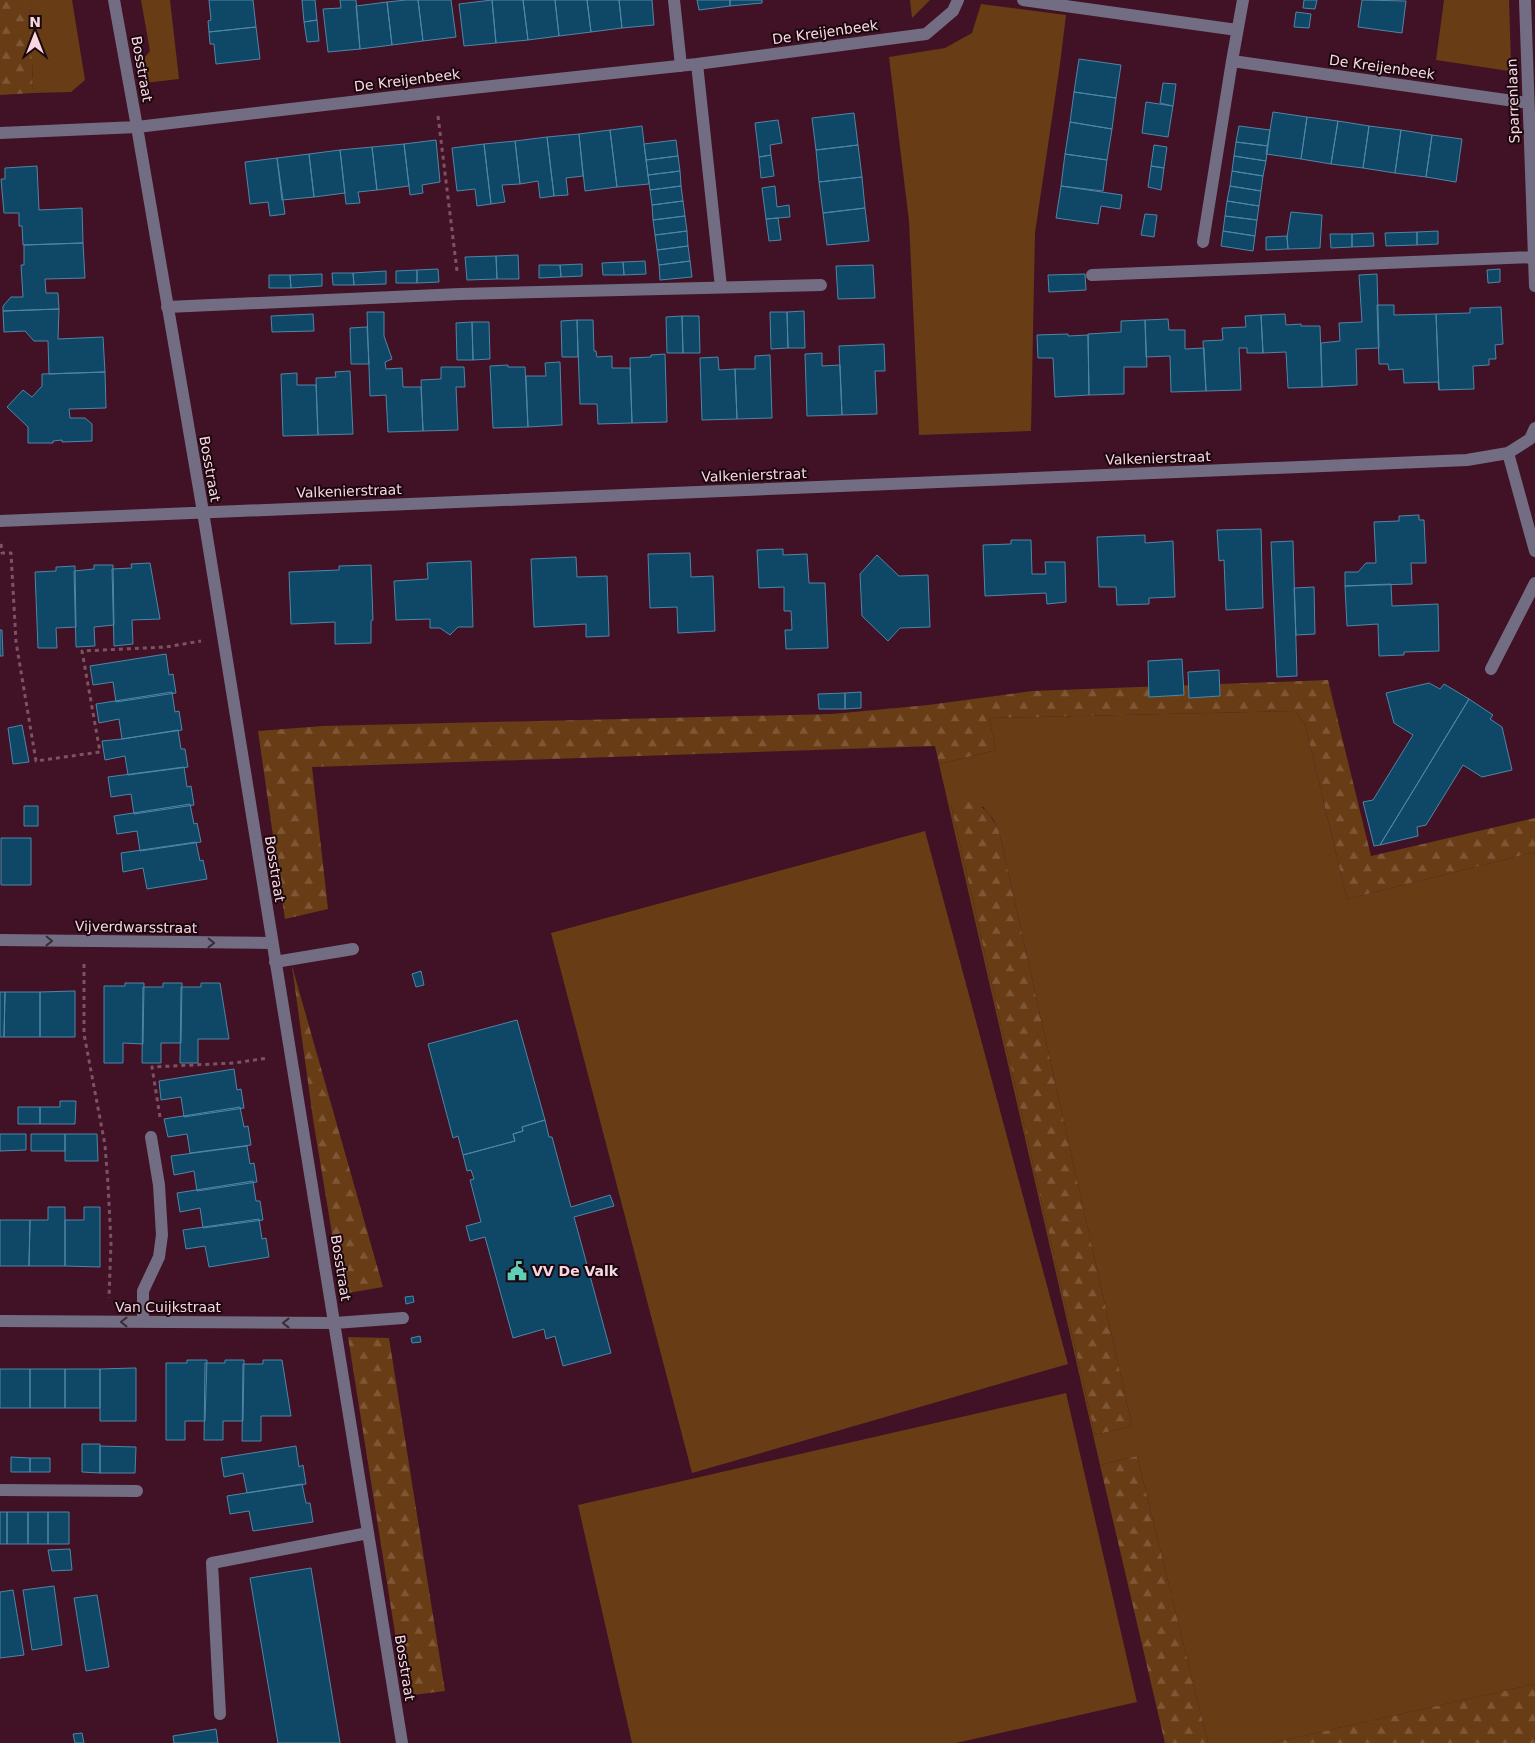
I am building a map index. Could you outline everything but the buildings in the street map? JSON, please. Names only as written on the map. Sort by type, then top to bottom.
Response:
[{"type":"street","name":"Bosstraat","points":[[114,0],[203,512],[271,944],[335,1323],[402,1743]]},
{"type":"street","points":[[674,0],[681,66]]},
{"type":"street","name":"De Kreijenbeek","points":[[0,133],[137,127],[681,66],[926,34],[953,11],[958,0]]},
{"type":"street","points":[[1023,0],[1238,30]]},
{"type":"street","points":[[1203,242],[1243,0]]},
{"type":"street","name":"Sparrenlaan","points":[[1525,0],[1535,286]]},
{"type":"street","name":"De Kreijenbeek","points":[[1232,61],[1528,103]]},
{"type":"street","points":[[697,64],[721,287]]},
{"type":"street","points":[[1092,275],[1534,257]]},
{"type":"street","points":[[167,307],[460,294],[820,286]]},
{"type":"street","points":[[1535,428],[1530,440],[1508,454],[1535,551]]},
{"type":"street","name":"Valkenierstraat","points":[[0,521],[1458,461],[1508,454]]},
{"type":"street","points":[[1491,669],[1535,583]]},
{"type":"street","name":"Vijverdwarsstraat","points":[[0,940],[271,944]]},
{"type":"street","points":[[275,962],[353,948]]},
{"type":"street","points":[[143,1322],[143,1291],[159,1257],[162,1235],[159,1185],[151,1137]]},
{"type":"street","name":"Van Cuijkstraat","points":[[0,1321],[335,1323],[403,1318]]},
{"type":"street","points":[[0,1490],[138,1491]]},
{"type":"street","points":[[220,1714],[212,1563],[368,1533]]},
{"type":"path","points":[[436,92],[460,294]]},
{"type":"path","points":[[0,521],[2,553],[10,553],[16,642],[36,762],[100,752],[82,651],[166,647],[223,638]]},
{"type":"path","points":[[84,941],[84,1034],[105,1145],[108,1184],[111,1242],[109,1322]]},
{"type":"path","points":[[151,1137],[163,1136],[152,1067],[234,1063],[290,1054]]},
{"type":"green space","points":[[0,0],[30,0],[33,93],[0,95]]},
{"type":"green space","points":[[30,0],[72,0],[85,80],[71,92],[33,93]]},
{"type":"green space","points":[[141,0],[170,0],[179,79],[145,83],[141,62],[150,51]]},
{"type":"green space","points":[[910,0],[930,0],[912,18]]},
{"type":"green space","points":[[1444,0],[1509,0],[1511,63],[1509,71],[1436,60]]},
{"type":"green space","points":[[981,4],[1066,15],[1035,233],[1031,431],[919,435],[909,221],[889,57],[945,48],[972,33]]},
{"type":"green space","points":[[1328,680],[1371,856],[1535,818],[1535,852],[1347,899],[1305,724],[1295,711],[989,718],[996,750],[939,764],[935,746],[312,767],[328,909],[285,919],[258,731],[323,726],[832,714],[928,705],[1032,691]]},
{"type":"green space","points":[[1295,711],[1305,724],[1347,899],[1535,852],[1535,1684],[1271,1743],[1208,1743],[1137,1456],[1100,1465],[939,764],[996,750],[989,718]],"holes":[[[951,805],[983,807],[993,819],[999,831],[1132,1426],[1095,1435]]]},
{"type":"green space","points":[[967,802],[983,808],[999,831],[1132,1426],[1095,1435],[951,805]]},
{"type":"green space","points":[[925,831],[1068,1364],[692,1473],[551,933]]},
{"type":"green space","points":[[292,966],[383,1287],[342,1294],[313,1119]]},
{"type":"green space","points":[[348,1337],[389,1338],[445,1691],[405,1696]]},
{"type":"green space","points":[[1066,1393],[1137,1702],[956,1743],[632,1743],[578,1505]]},
{"type":"green space","points":[[1137,1456],[1208,1743],[1165,1743],[1100,1465]]},
{"type":"green space","points":[[1535,1684],[1535,1743],[1271,1743]]},
{"type":"place","name":"VV De Valk","points":[[517,1271]]}]
